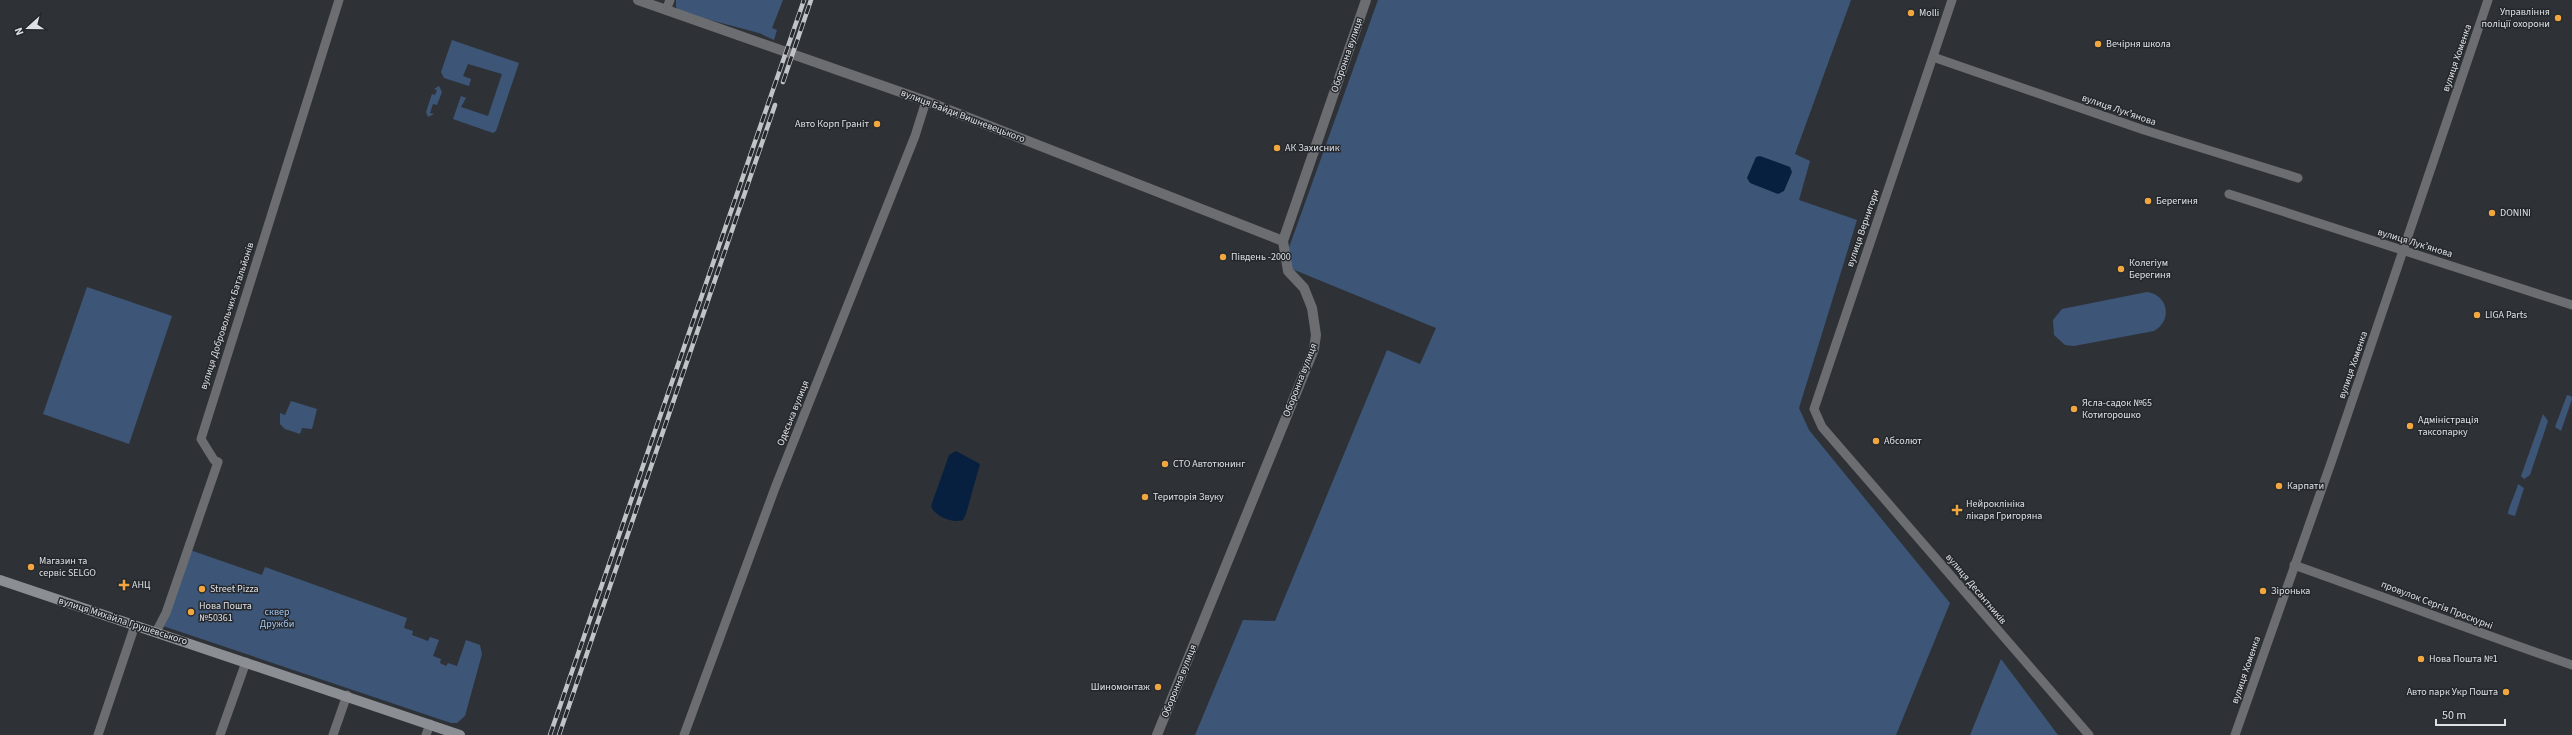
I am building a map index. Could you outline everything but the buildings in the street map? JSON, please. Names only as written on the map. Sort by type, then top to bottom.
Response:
[{"type":"main road","name":"вулиця Михайла Грушевського","points":[[0,580],[347,695],[460,735]]},
{"type":"street","name":"вулиця Добровольчих Батальйонів","points":[[156,632],[166,613],[218,462],[212,458],[201,439],[339,0]]},
{"type":"street","name":"вулиця Байди Вишневецького","points":[[638,0],[668,5],[926,101],[1283,241]]},
{"type":"street","name":"Оборонна вулиця","points":[[1157,735],[1314,349],[1316,335],[1312,308],[1304,288],[1288,271],[1284,257],[1283,241],[1366,0]]},
{"type":"street","name":"вулиця Вернигори","points":[[1847,456],[1818,422],[1814,409],[1952,0]]},
{"type":"street","name":"вулиця Хоменка","points":[[2235,735],[2403,251],[2488,0]]},
{"type":"street","name":"вулиця Лукʼянова","points":[[1934,57],[2144,130],[2298,178]]},
{"type":"street","name":"Одеська вулиця","points":[[684,735],[775,488],[915,136],[926,101]]},
{"type":"street","name":"вулиця Лукʼянова","points":[[2230,194],[2403,251],[2572,304]]},
{"type":"street","name":"вулиця Десантників","points":[[1847,456],[2089,735]]},
{"type":"street","name":"провулок Сергія Проскурні","points":[[2294,565],[2355,586],[2447,623],[2572,665]]},
{"type":"street","points":[[98,735],[135,625]]},
{"type":"street","points":[[220,735],[246,662]]},
{"type":"street","points":[[333,735],[347,695]]},
{"type":"street","points":[[426,735],[430,724]]},
{"type":"green space","points":[[676,0],[783,0],[772,28],[777,30],[774,40],[759,33],[680,12],[676,7]]},
{"type":"green space","points":[[1378,0],[1851,0],[1795,154],[1810,161],[1799,200],[1857,220],[1799,408],[1809,430],[1950,603],[1896,735],[1195,735],[1243,620],[1275,621],[1387,350],[1420,364],[1436,328],[1292,269],[1287,253]]},
{"type":"green space","points":[[452,40],[519,63],[496,131],[493,133],[453,119],[461,96],[466,98],[461,107],[488,116],[502,74],[468,64],[463,76],[471,79],[469,86],[444,78],[441,72]]},
{"type":"green space","points":[[439,86],[442,92],[437,105],[433,104],[430,113],[434,114],[428,117],[426,112],[432,94],[435,95],[437,90],[434,89]]},
{"type":"green space","points":[[87,287],[172,316],[129,444],[43,414]]},
{"type":"green space","points":[[2147,292],[2160,298],[2166,308],[2164,321],[2154,331],[2074,346],[2065,345],[2054,335],[2053,320],[2062,309]]},
{"type":"green space","points":[[2567,395],[2571,396],[2572,399],[2561,431],[2555,427]]},
{"type":"green space","points":[[291,401],[317,409],[312,429],[302,428],[300,434],[285,429],[280,424],[280,413],[285,415]]},
{"type":"green space","points":[[2543,414],[2548,421],[2530,475],[2524,479],[2521,476]]},
{"type":"green space","points":[[2518,484],[2524,488],[2515,516],[2508,514]]},
{"type":"green space","name":"сквер Дружби","points":[[190,550],[262,575],[265,567],[407,618],[404,628],[413,631],[412,635],[428,641],[430,637],[439,640],[433,656],[441,659],[440,663],[446,666],[448,663],[457,666],[466,640],[480,645],[482,654],[465,716],[457,723],[451,723],[163,626]]},
{"type":"green space","points":[[2001,659],[2058,735],[1970,735]]},
{"type":"shaded area","points":[[1760,156],[1790,167],[1792,172],[1784,191],[1778,194],[1750,183],[1747,178],[1756,157]]},
{"type":"shaded area","points":[[956,451],[980,464],[966,514],[963,520],[959,521],[949,520],[940,516],[931,506],[949,455]]},
{"type":"railway","points":[[550,735],[804,0]]},
{"type":"railway","points":[[783,82],[811,0]]},
{"type":"railway","points":[[559,735],[775,105]]},
{"type":"place","name":"Molli","points":[[1911,13]]},
{"type":"place","name":"Управління поліції охорони","points":[[2558,18]]},
{"type":"place","name":"Вечірня школа","points":[[2098,44]]},
{"type":"place","name":"Авто Корп Граніт","points":[[877,124]]},
{"type":"place","name":"АК Захисник","points":[[1277,148]]},
{"type":"place","name":"Берегиня","points":[[2148,201]]},
{"type":"place","name":"DONINI","points":[[2492,213]]},
{"type":"place","name":"Південь -2000","points":[[1223,257]]},
{"type":"place","name":"Колегіум Берегиня","points":[[2121,269]]},
{"type":"place","name":"LIGA Parts","points":[[2477,315]]},
{"type":"place","name":"Ясла-садок №65 Котигорошко","points":[[2074,409]]},
{"type":"place","name":"Адміністрація таксопарку","points":[[2410,426]]},
{"type":"place","name":"Абсолют","points":[[1876,441]]},
{"type":"place","name":"СТО Автотюнинг","points":[[1165,464]]},
{"type":"place","name":"Карпати","points":[[2279,486]]},
{"type":"place","name":"Територія Звуку","points":[[1145,497]]},
{"type":"place","name":"Нейроклініка лікаря Григоряна","points":[[1957,510]]},
{"type":"place","name":"Магазин та сервіс SELGO","points":[[31,567]]},
{"type":"place","name":"АНЦ","points":[[124,585]]},
{"type":"place","name":"Street Pizza","points":[[202,589]]},
{"type":"place","name":"Зіронька","points":[[2263,591]]},
{"type":"place","name":"Нова Пошта №50361","points":[[191,612]]},
{"type":"place","name":"Нова Пошта №1","points":[[2421,659]]},
{"type":"place","name":"Шиномонтаж","points":[[1158,687]]},
{"type":"place","name":"Авто парк Укр Пошта","points":[[2506,692]]}]
